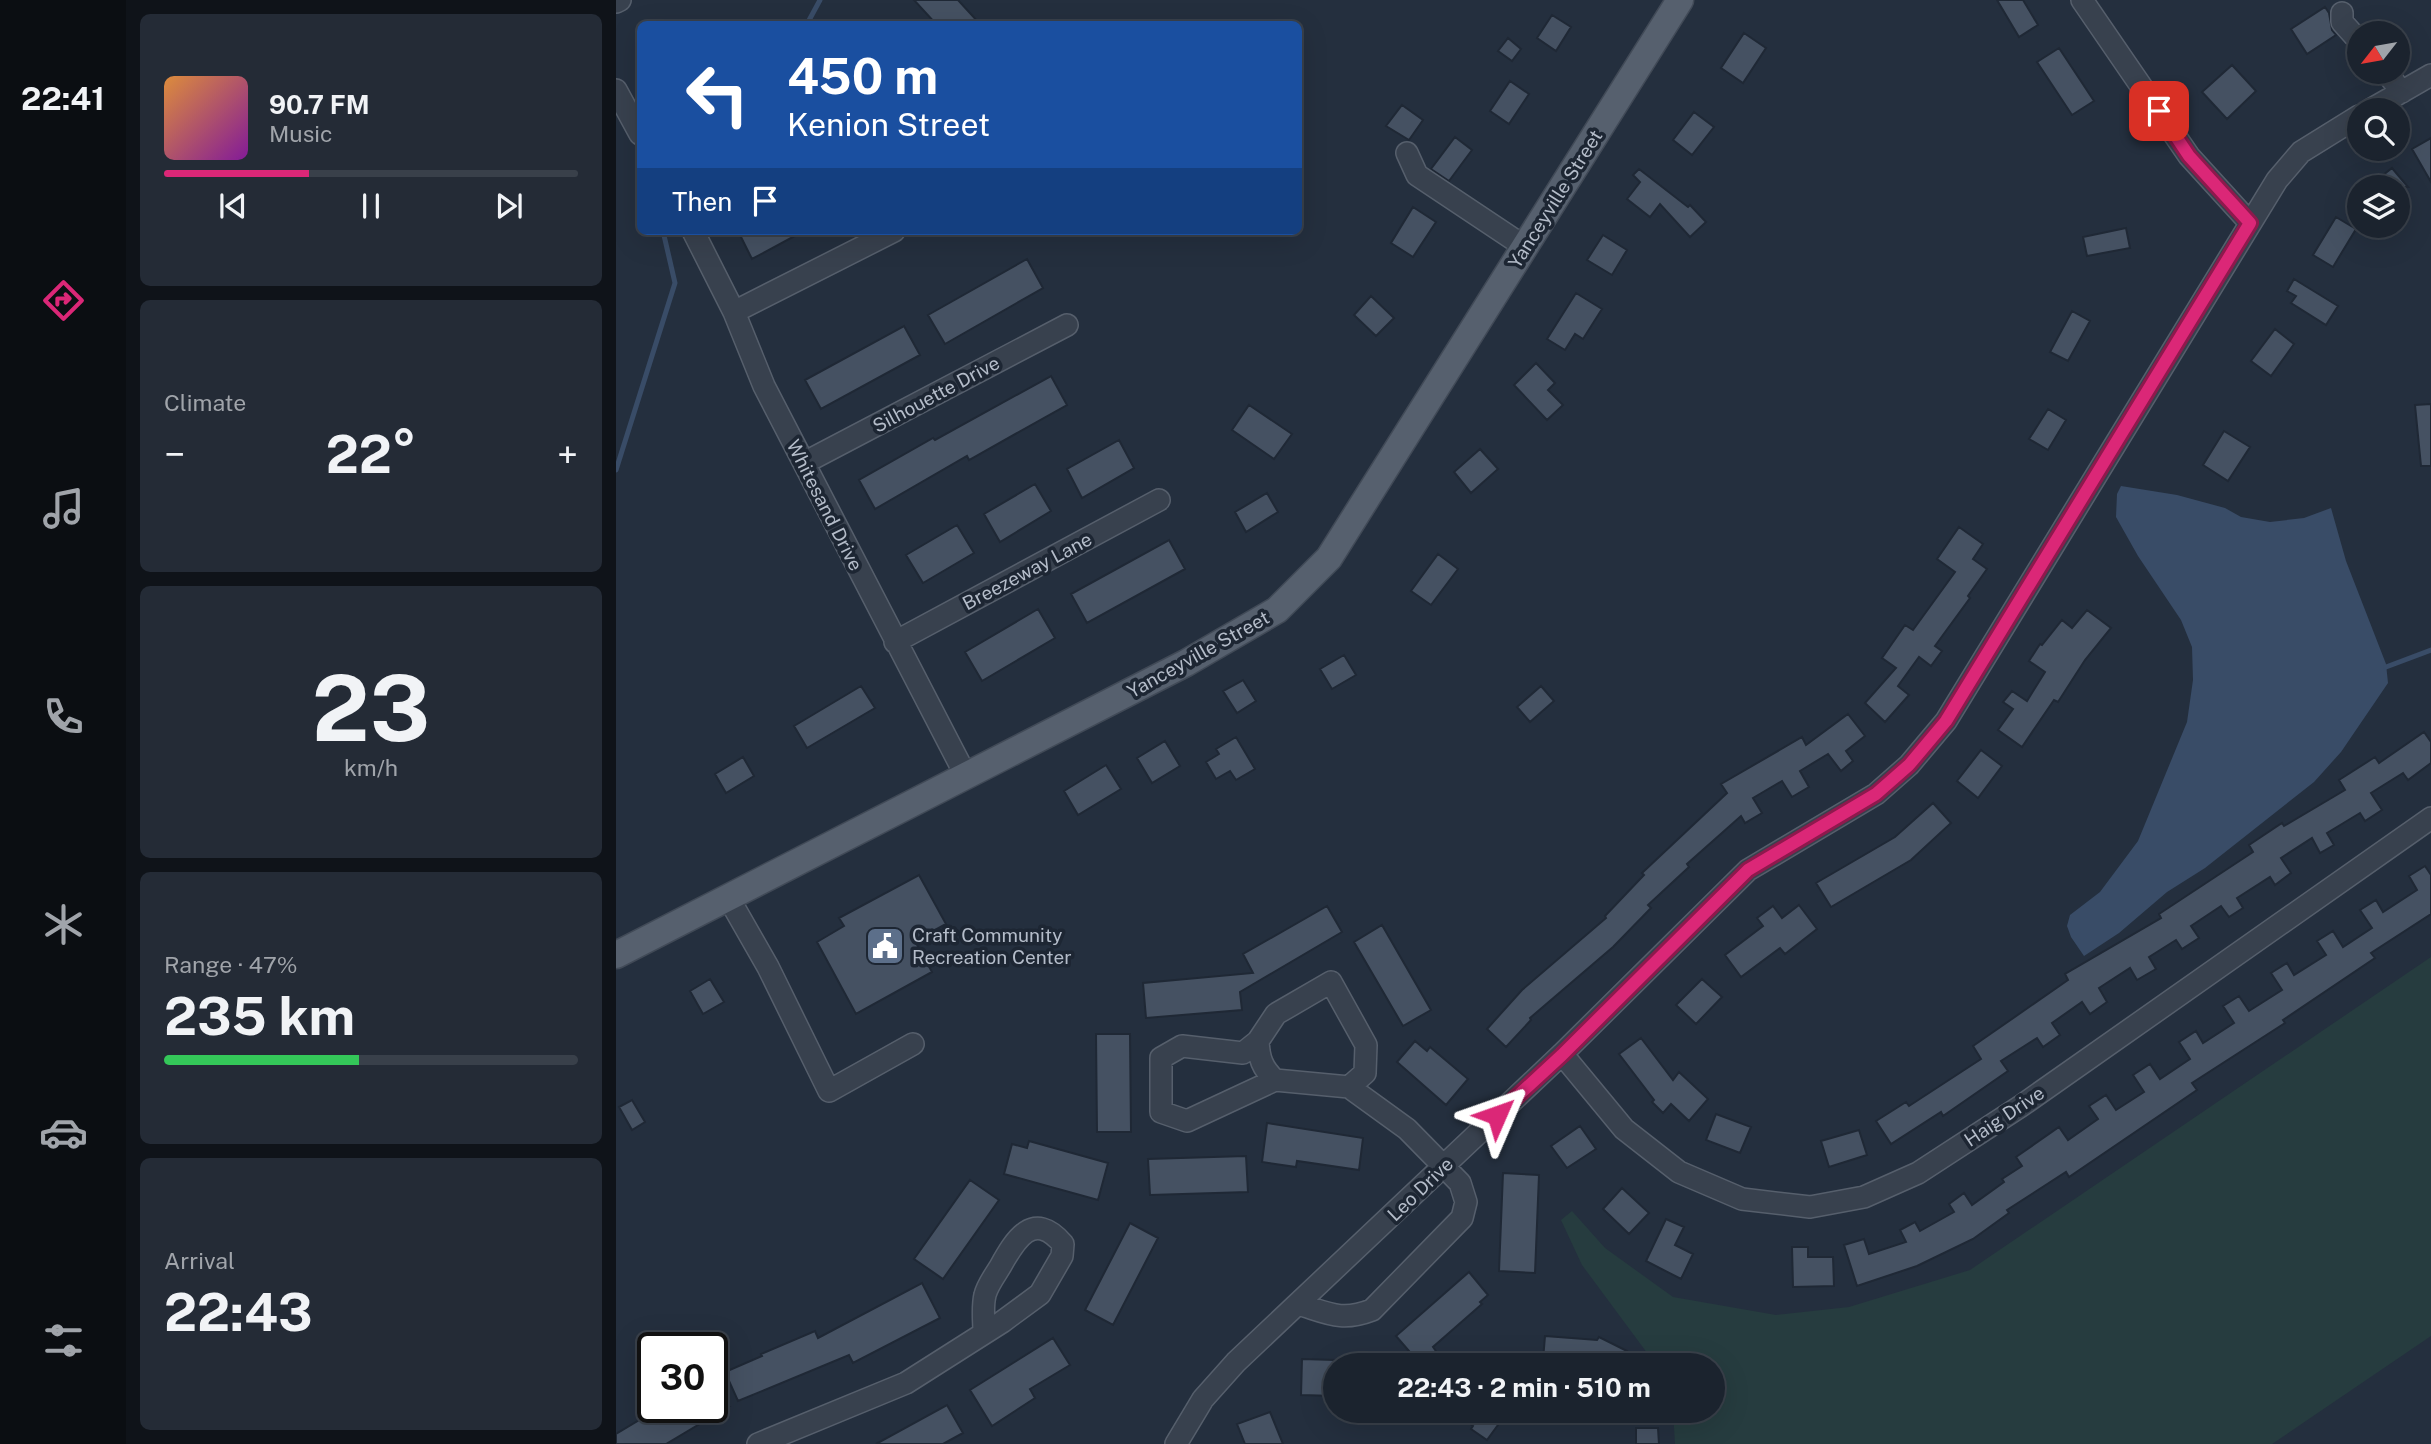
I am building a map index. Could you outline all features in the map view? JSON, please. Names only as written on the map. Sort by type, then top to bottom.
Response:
[{"type":"main road","name":"Yanceyville Street","points":[[616,954],[1186,663],[1277,610],[1329,558],[1680,0]]},
{"type":"street","points":[[2081,0],[2189,156],[2250,223]]},
{"type":"street","points":[[2342,13],[2342,22],[2347,28]]},
{"type":"street","points":[[2391,98],[2431,75]]},
{"type":"street","points":[[2396,84],[2402,92]]},
{"type":"street","points":[[616,90],[637,128]]},
{"type":"street","name":"Leo Drive","points":[[1176,1444],[1219,1378],[1562,1055],[1748,870],[1876,794],[1909,765],[1946,721],[2277,180],[2301,152],[2347,123]]},
{"type":"street","points":[[1407,153],[1417,175],[1525,247]]},
{"type":"street","name":"Whitesand Drive","points":[[695,235],[734,312],[764,386],[965,776]]},
{"type":"street","points":[[734,312],[886,235]]},
{"type":"street","name":"Silhouette Drive","points":[[804,463],[1067,325]]},
{"type":"street","name":"Breezeway Lane","points":[[895,642],[1159,500]]},
{"type":"street","name":"Haig Drive","points":[[1562,1055],[1624,1129],[1679,1172],[1742,1199],[1810,1207],[1864,1197],[1918,1173],[2021,1106],[2431,818]]},
{"type":"street","points":[[728,897],[768,967],[829,1091],[913,1044]]},
{"type":"street","points":[[1298,1304],[1339,1317],[1356,1317],[1372,1310],[1462,1218],[1466,1202],[1460,1182],[1407,1129],[1349,1087],[1275,1080],[1187,1121],[1161,1112],[1161,1058],[1182,1046],[1243,1053],[1258,1041],[1276,1014],[1331,982],[1366,1045],[1365,1073],[1349,1087]]},
{"type":"street","points":[[1258,1041],[1265,1072],[1275,1080]]},
{"type":"street","points":[[758,1444],[803,1435],[906,1382],[984,1334],[1040,1294],[1062,1256],[1062,1244],[1055,1235],[1037,1228],[1024,1231],[1015,1240],[985,1293],[984,1334]]},
{"type":"green space","points":[[2431,957],[2431,1336],[2272,1444],[1675,1444],[1674,1423],[1725,1423],[1725,1353],[1647,1353],[1582,1265],[1561,1220],[1572,1211],[1605,1248],[1673,1297],[1776,1315],[1849,1307],[1970,1270]]},
{"type":"water","points":[[2121,486],[2177,495],[2225,508],[2241,517],[2270,522],[2304,518],[2331,508],[2346,561],[2386,664],[2388,683],[2341,752],[2314,782],[2205,868],[2167,892],[2119,933],[2084,956],[2067,926],[2070,915],[2100,892],[2138,841],[2187,722],[2193,680],[2192,647],[2181,620],[2138,556],[2116,517],[2117,494]]},
{"type":"building","points":[[914,0],[958,0],[977,21],[933,21]]},
{"type":"building","points":[[1997,0],[2023,0],[2038,25],[2019,37]]},
{"type":"building","points":[[2325,7],[2336,35],[2307,54],[2291,29]]},
{"type":"building","points":[[1552,15],[1571,27],[1556,51],[1537,38]]},
{"type":"building","points":[[1744,33],[1766,48],[1743,83],[1721,68]]},
{"type":"building","points":[[1508,38],[1521,49],[1512,61],[1498,51]]},
{"type":"building","points":[[2059,48],[2094,101],[2072,115],[2037,62]]},
{"type":"building","points":[[2232,65],[2256,91],[2227,119],[2202,92]]},
{"type":"building","points":[[1510,81],[1529,94],[1509,124],[1490,111]]},
{"type":"building","points":[[1402,105],[1423,120],[1409,140],[1386,126]]},
{"type":"building","points":[[1694,112],[1714,127],[1692,155],[1673,140]]},
{"type":"building","points":[[1455,137],[1472,150],[1449,181],[1431,169]]},
{"type":"building","points":[[2431,138],[2431,182],[2412,149]]},
{"type":"building","points":[[2392,168],[2398,175],[2383,175]]},
{"type":"building","points":[[1639,169],[1688,207],[1690,205],[1706,222],[1690,237],[1660,204],[1650,217],[1627,199],[1640,182],[1633,175]]},
{"type":"building","points":[[1413,207],[1436,222],[1413,257],[1391,243]]},
{"type":"building","points":[[2336,217],[2347,224],[2347,238],[2351,238],[2333,267],[2313,255]]},
{"type":"building","points":[[2126,228],[2130,248],[2087,256],[2083,237]]},
{"type":"building","points":[[740,235],[797,235],[752,259]]},
{"type":"building","points":[[1603,235],[1627,250],[1612,275],[1587,260]]},
{"type":"building","points":[[1027,259],[1043,288],[945,344],[928,315]]},
{"type":"building","points":[[2294,279],[2338,306],[2326,325],[2291,303],[2296,296],[2287,291]]},
{"type":"building","points":[[1576,293],[1602,309],[1583,339],[1575,334],[1565,350],[1547,339]]},
{"type":"building","points":[[1371,296],[1394,318],[1376,336],[1354,315]]},
{"type":"building","points":[[2072,311],[2090,321],[2068,361],[2050,352]]},
{"type":"building","points":[[904,326],[920,355],[821,409],[805,380]]},
{"type":"building","points":[[2275,329],[2294,344],[2271,376],[2251,361]]},
{"type":"building","points":[[1536,363],[1555,383],[1548,390],[1563,405],[1547,420],[1514,385]]},
{"type":"building","points":[[1051,376],[1067,405],[969,460],[967,456],[875,509],[859,480]]},
{"type":"building","points":[[2431,404],[2431,466],[2421,466],[2415,405]]},
{"type":"building","points":[[1249,405],[1292,434],[1274,459],[1232,430]]},
{"type":"building","points":[[2048,409],[2066,420],[2048,450],[2029,439]]},
{"type":"building","points":[[2224,431],[2250,447],[2228,481],[2203,465]]},
{"type":"building","points":[[1119,440],[1134,468],[1082,498],[1067,469]]},
{"type":"building","points":[[1480,449],[1498,469],[1471,493],[1454,472]]},
{"type":"building","points":[[1035,484],[1051,511],[1000,542],[984,514]]},
{"type":"building","points":[[1267,493],[1278,512],[1246,532],[1235,512]]},
{"type":"building","points":[[957,525],[974,553],[923,583],[906,555]]},
{"type":"building","points":[[1959,527],[1983,544],[1973,559],[1987,569],[1968,596],[1970,598],[1935,646],[1942,651],[1931,666],[1919,657],[1898,686],[1909,695],[1885,722],[1865,703],[1896,668],[1882,658],[1905,625],[1913,630],[1955,572],[1937,559]]},
{"type":"building","points":[[1169,540],[1185,569],[1087,623],[1071,594]]},
{"type":"building","points":[[1438,554],[1458,569],[1431,605],[1411,591]]},
{"type":"building","points":[[1038,609],[1055,638],[982,681],[965,652]]},
{"type":"building","points":[[2087,610],[2111,628],[2085,660],[2058,702],[2054,700],[2022,747],[1998,730],[2013,709],[2003,702],[2012,691],[2027,701],[2045,672],[2029,661],[2040,644],[2042,645],[2062,620],[2072,628]]},
{"type":"building","points":[[1344,655],[1356,675],[1332,689],[1320,669]]},
{"type":"building","points":[[1243,680],[1256,701],[1237,713],[1223,691]]},
{"type":"building","points":[[861,686],[875,708],[807,748],[794,726]]},
{"type":"building","points":[[1541,686],[1554,701],[1530,722],[1517,707]]},
{"type":"building","points":[[1848,714],[1865,736],[1846,751],[1853,761],[1841,771],[1828,754],[1800,771],[1809,787],[1792,797],[1782,781],[1753,798],[1762,813],[1745,823],[1741,816],[1687,864],[1689,867],[1648,905],[1651,908],[1613,947],[1530,1018],[1506,1047],[1487,1029],[1522,990],[1606,918],[1644,875],[1642,873],[1727,793],[1721,784],[1802,737],[1806,745]]},
{"type":"building","points":[[2424,732],[2431,742],[2431,763],[2408,780],[2403,773],[2371,793],[2382,810],[2365,821],[2360,813],[2327,833],[2334,845],[2320,853],[2312,838],[2281,858],[2291,873],[2275,885],[2270,877],[2237,898],[2243,908],[2229,917],[2221,906],[2191,926],[2199,938],[2182,949],[2176,940],[2149,957],[2156,969],[2137,980],[2130,968],[2099,988],[2107,1002],[2090,1014],[2082,1002],[2052,1023],[2060,1035],[2043,1047],[2037,1038],[2001,1061],[2008,1071],[1943,1116],[1941,1112],[1891,1144],[1876,1121],[1906,1102],[1909,1106],[1981,1059],[1973,1046],[2068,980],[2065,974],[2161,918],[2159,914],[2253,852],[2249,845],[2282,823],[2284,826],[2345,790],[2339,780],[2375,757],[2379,763]]},
{"type":"building","points":[[1236,737],[1255,769],[1236,780],[1230,771],[1216,779],[1206,762],[1219,754],[1216,749]]},
{"type":"building","points":[[1165,741],[1180,766],[1152,783],[1137,758]]},
{"type":"building","points":[[1981,750],[2002,766],[1978,798],[1957,781]]},
{"type":"building","points":[[743,757],[754,776],[726,793],[715,774]]},
{"type":"building","points":[[1106,765],[1121,789],[1078,815],[1064,791]]},
{"type":"building","points":[[1933,803],[1951,823],[1911,860],[1831,907],[1816,883],[1895,837]]},
{"type":"building","points":[[2425,866],[2431,875],[2431,914],[2371,953],[2375,958],[2283,1020],[2285,1023],[2192,1083],[2197,1090],[2069,1177],[2066,1172],[2007,1210],[2009,1213],[1973,1239],[1917,1266],[1857,1286],[1844,1245],[1864,1239],[1869,1254],[1906,1242],[1900,1230],[1915,1222],[1920,1231],[1954,1212],[1949,1204],[1964,1193],[1972,1205],[2022,1166],[2016,1157],[2059,1127],[2068,1140],[2098,1119],[2089,1106],[2106,1095],[2116,1110],[2144,1092],[2133,1075],[2150,1064],[2160,1079],[2190,1059],[2179,1042],[2196,1031],[2203,1043],[2234,1023],[2223,1006],[2239,996],[2249,1011],[2282,990],[2271,973],[2287,963],[2294,975],[2326,955],[2317,941],[2333,931],[2343,947],[2372,928],[2360,910],[2376,900],[2383,912],[2417,890],[2409,876]]},
{"type":"building","points":[[919,875],[946,924],[915,941],[932,972],[856,1014],[817,942],[844,926],[839,918]]},
{"type":"building","points":[[1799,905],[1817,929],[1785,954],[1780,948],[1741,977],[1725,955],[1763,926],[1757,918],[1773,906],[1782,918]]},
{"type":"building","points":[[1327,906],[1342,932],[1240,992],[1242,1010],[1146,1018],[1143,983],[1253,973],[1243,954]]},
{"type":"building","points":[[1382,925],[1431,1010],[1403,1026],[1354,942]]},
{"type":"building","points":[[710,979],[724,1002],[703,1014],[690,991]]},
{"type":"building","points":[[1702,979],[1722,997],[1696,1024],[1676,1005]]},
{"type":"building","points":[[1096,1034],[1130,1034],[1131,1132],[1097,1132]]},
{"type":"building","points":[[1641,1038],[1673,1080],[1679,1072],[1708,1099],[1689,1121],[1671,1104],[1663,1113],[1652,1102],[1654,1100],[1619,1054]]},
{"type":"building","points":[[1415,1041],[1427,1051],[1430,1047],[1468,1079],[1446,1105],[1397,1062]]},
{"type":"building","points":[[632,1100],[645,1122],[632,1130],[619,1107]]},
{"type":"building","points":[[1716,1114],[1751,1127],[1740,1153],[1706,1140]]},
{"type":"building","points":[[1267,1123],[1363,1138],[1359,1170],[1297,1161],[1296,1167],[1262,1162]]},
{"type":"building","points":[[1580,1126],[1596,1149],[1567,1168],[1551,1146]]},
{"type":"building","points":[[1859,1130],[1867,1155],[1829,1167],[1821,1141]]},
{"type":"building","points":[[1029,1141],[1108,1163],[1098,1200],[1004,1174],[1012,1144],[1027,1148]]},
{"type":"building","points":[[1246,1156],[1248,1192],[1150,1195],[1148,1159]]},
{"type":"building","points":[[1503,1173],[1539,1175],[1535,1273],[1499,1271]]},
{"type":"building","points":[[970,1180],[999,1200],[943,1279],[914,1259]]},
{"type":"building","points":[[1622,1188],[1649,1213],[1629,1234],[1603,1209]]},
{"type":"building","points":[[1666,1219],[1684,1227],[1675,1245],[1693,1254],[1681,1279],[1646,1261]]},
{"type":"building","points":[[1130,1223],[1158,1238],[1113,1325],[1085,1310]]},
{"type":"building","points":[[1792,1247],[1808,1247],[1808,1257],[1833,1257],[1834,1286],[1793,1287]]},
{"type":"building","points":[[1469,1272],[1488,1295],[1480,1302],[1482,1304],[1433,1347],[1437,1353],[1411,1353],[1396,1336]]},
{"type":"building","points":[[922,1283],[940,1318],[853,1363],[849,1355],[738,1401],[728,1379],[728,1371],[815,1331],[818,1338]]},
{"type":"building","points":[[1545,1336],[1597,1340],[1599,1337],[1627,1351],[1626,1353],[1544,1353]]},
{"type":"building","points":[[1053,1338],[1070,1365],[1030,1389],[1035,1398],[992,1426],[970,1390]]},
{"type":"building","points":[[1302,1359],[1323,1360],[1323,1396],[1301,1395]]},
{"type":"building","points":[[947,1405],[963,1433],[943,1444],[876,1444]]},
{"type":"building","points":[[1270,1412],[1283,1444],[1245,1444],[1237,1424]]},
{"type":"building","points":[[637,1421],[701,1423],[666,1444],[616,1444],[616,1434]]},
{"type":"building","points":[[1469,1423],[1499,1423],[1487,1440],[1471,1429],[1473,1426]]},
{"type":"building","points":[[1636,1428],[1658,1428],[1659,1444],[1636,1444]]},
{"type":"waterway","points":[[809,21],[820,0]]},
{"type":"waterway","points":[[616,470],[675,283],[664,235]]},
{"type":"waterway","points":[[2386,667],[2431,650]]},
{"type":"place","name":"Craft Community Recreation Center","points":[[885,946]]},
{"type":"route","points":[[1497,1115],[1562,1055],[1748,870],[1876,794],[1909,765],[1946,721],[2250,223],[2189,156],[2159,111]]}]
